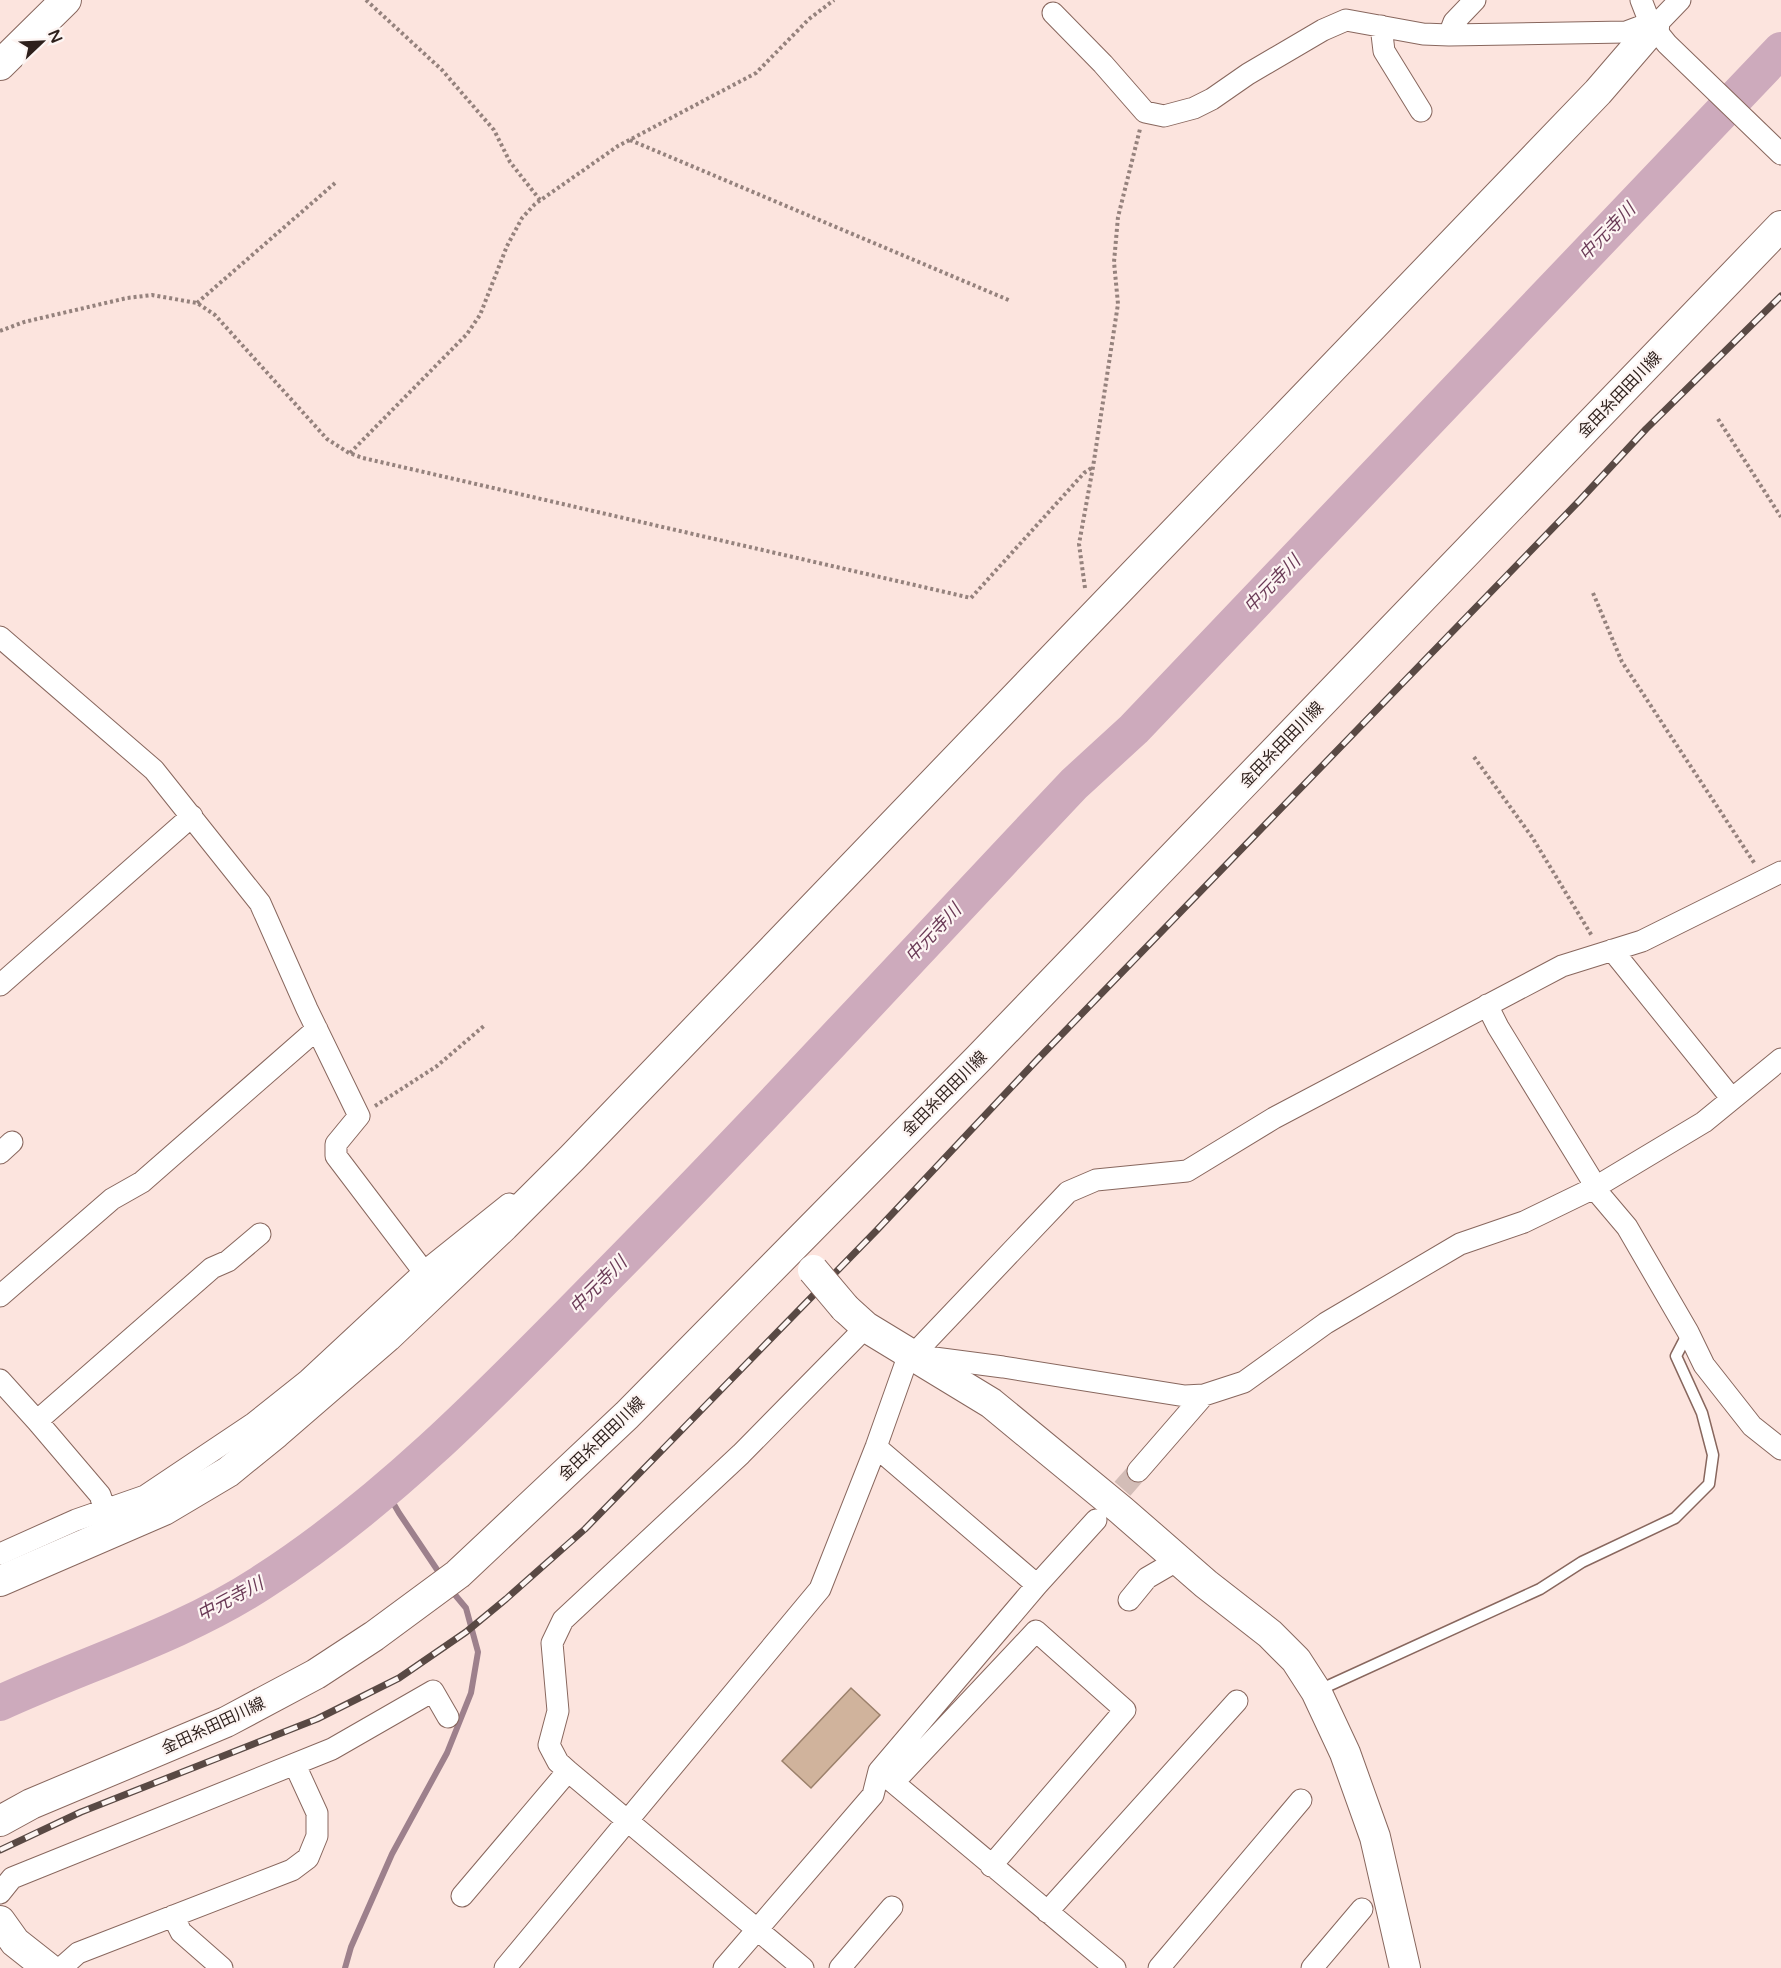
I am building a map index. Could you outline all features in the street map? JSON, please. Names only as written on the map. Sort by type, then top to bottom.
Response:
[{"type":"street","points":[[0,65],[66,0]]},
{"type":"street","points":[[1449,35],[1454,22],[1475,0]]},
{"type":"street","points":[[1641,0],[1657,31],[1781,154]]},
{"type":"street","points":[[0,1581],[164,1510],[228,1472],[387,1337],[528,1202],[769,954],[1657,31],[1680,0]]},
{"type":"street","points":[[1053,13],[1103,64],[1145,112],[1164,116],[1194,108],[1212,99],[1323,30],[1346,20],[1423,34],[1449,35],[1657,31]]},
{"type":"street","points":[[1381,26],[1384,51],[1421,111]]},
{"type":"street","name":"金田糸田田川線","points":[[0,1821],[31,1804],[226,1722],[316,1674],[374,1636],[458,1574],[627,1414],[978,1059],[1781,226]]},
{"type":"street","points":[[3,644],[154,770],[260,903],[359,1116],[336,1144],[336,1156],[423,1272]]},
{"type":"street","points":[[0,985],[192,816]]},
{"type":"street","points":[[913,1355],[1068,1192],[1096,1180],[1187,1171],[1274,1118],[1562,966],[1642,941],[1773,875]]},
{"type":"street","points":[[1608,952],[1732,1099]]},
{"type":"street","points":[[1487,1005],[1594,1188],[1627,1227],[1688,1332],[1704,1365],[1752,1426],[1781,1449]]},
{"type":"street","points":[[0,1296],[112,1199],[142,1182],[317,1029]]},
{"type":"street","points":[[505,1968],[820,1589],[876,1447],[909,1354],[1003,1366],[1185,1396],[1204,1395],[1244,1382],[1326,1323],[1460,1245],[1524,1222],[1594,1188],[1704,1122],[1732,1099],[1772,1077],[1781,1059]]},
{"type":"street","points":[[0,1554],[76,1520],[145,1496],[254,1423],[308,1380],[423,1272],[515,1199],[528,1202]]},
{"type":"street","points":[[37,1421],[212,1268],[228,1261],[260,1234]]},
{"type":"street","points":[[793,1246],[855,1318],[991,1403],[1270,1634],[1296,1660],[1316,1691],[1345,1753],[1375,1836],[1406,1968]]},
{"type":"street","points":[[803,1968],[627,1823],[558,1762],[549,1745],[558,1711],[552,1643],[563,1620],[741,1454],[855,1318]]},
{"type":"street","points":[[0,1380],[100,1495],[105,1510]]},
{"type":"street","points":[[1138,1471],[1204,1395]]},
{"type":"street","points":[[876,1447],[1037,1585]]},
{"type":"street","points":[[724,1968],[873,1795],[1037,1585],[1096,1520]]},
{"type":"street","points":[[1129,1600],[1147,1578],[1178,1560]]},
{"type":"street","points":[[887,1776],[1036,1631],[1125,1710],[991,1866]]},
{"type":"street","points":[[0,1893],[12,1878],[333,1749],[433,1691],[448,1717]]},
{"type":"street","points":[[1047,1912],[1237,1701]]},
{"type":"street","points":[[61,1968],[78,1953],[292,1870],[308,1858],[317,1836],[317,1813],[295,1766]]},
{"type":"street","points":[[462,1896],[568,1771]]},
{"type":"street","points":[[887,1776],[991,1866],[1115,1968]]},
{"type":"street","points":[[1160,1968],[1301,1800]]},
{"type":"street","points":[[840,1968],[892,1907]]},
{"type":"street","points":[[1312,1968],[1362,1909]]},
{"type":"street","points":[[173,1916],[181,1932],[222,1968]]},
{"type":"street","points":[[0,1921],[15,1942],[48,1968]]},
{"type":"lane","points":[[1316,1691],[1540,1589],[1582,1562],[1675,1518],[1709,1484],[1713,1455],[1702,1413],[1676,1356],[1688,1332]]},
{"type":"path","points":[[366,0],[442,70],[494,130],[510,162],[540,200]]},
{"type":"path","points":[[349,453],[467,334],[480,315],[507,246],[522,218],[540,200],[618,146],[756,73],[809,19],[834,0]]},
{"type":"path","points":[[1086,592],[1079,544],[1118,303],[1114,262],[1118,217],[1145,112]]},
{"type":"path","points":[[630,140],[1011,301]]},
{"type":"path","points":[[197,303],[335,183]]},
{"type":"path","points":[[0,331],[24,322],[127,298],[152,295],[197,303],[214,315],[327,439],[349,453],[971,598],[1084,473],[1093,466]]},
{"type":"path","points":[[1718,419],[1781,517]]},
{"type":"path","points":[[1593,593],[1622,662],[1773,875]]},
{"type":"path","points":[[1474,757],[1532,837],[1608,952]]},
{"type":"path","points":[[359,1116],[437,1066],[485,1025]]},
{"type":"building","points":[[851,1688],[880,1715],[811,1788],[782,1761]]},
{"type":"waterway","name":"中元寺川","points":[[0,1703],[199,1618],[261,1583],[308,1551],[353,1516],[441,1441],[524,1360],[723,1157],[1074,784],[1134,729],[1781,50]]},
{"type":"waterway","points":[[385,1489],[442,1577]]},
{"type":"waterway","points":[[345,1968],[351,1947],[392,1854],[447,1753],[471,1693],[478,1652],[466,1608],[451,1590]]},
{"type":"tunnel","points":[[1102,1512],[1138,1471]]},
{"type":"railway","points":[[0,1850],[81,1812],[317,1719],[399,1678],[466,1632],[506,1599],[585,1529],[877,1230],[1037,1060],[1580,500],[1646,429],[1781,296]]}]
